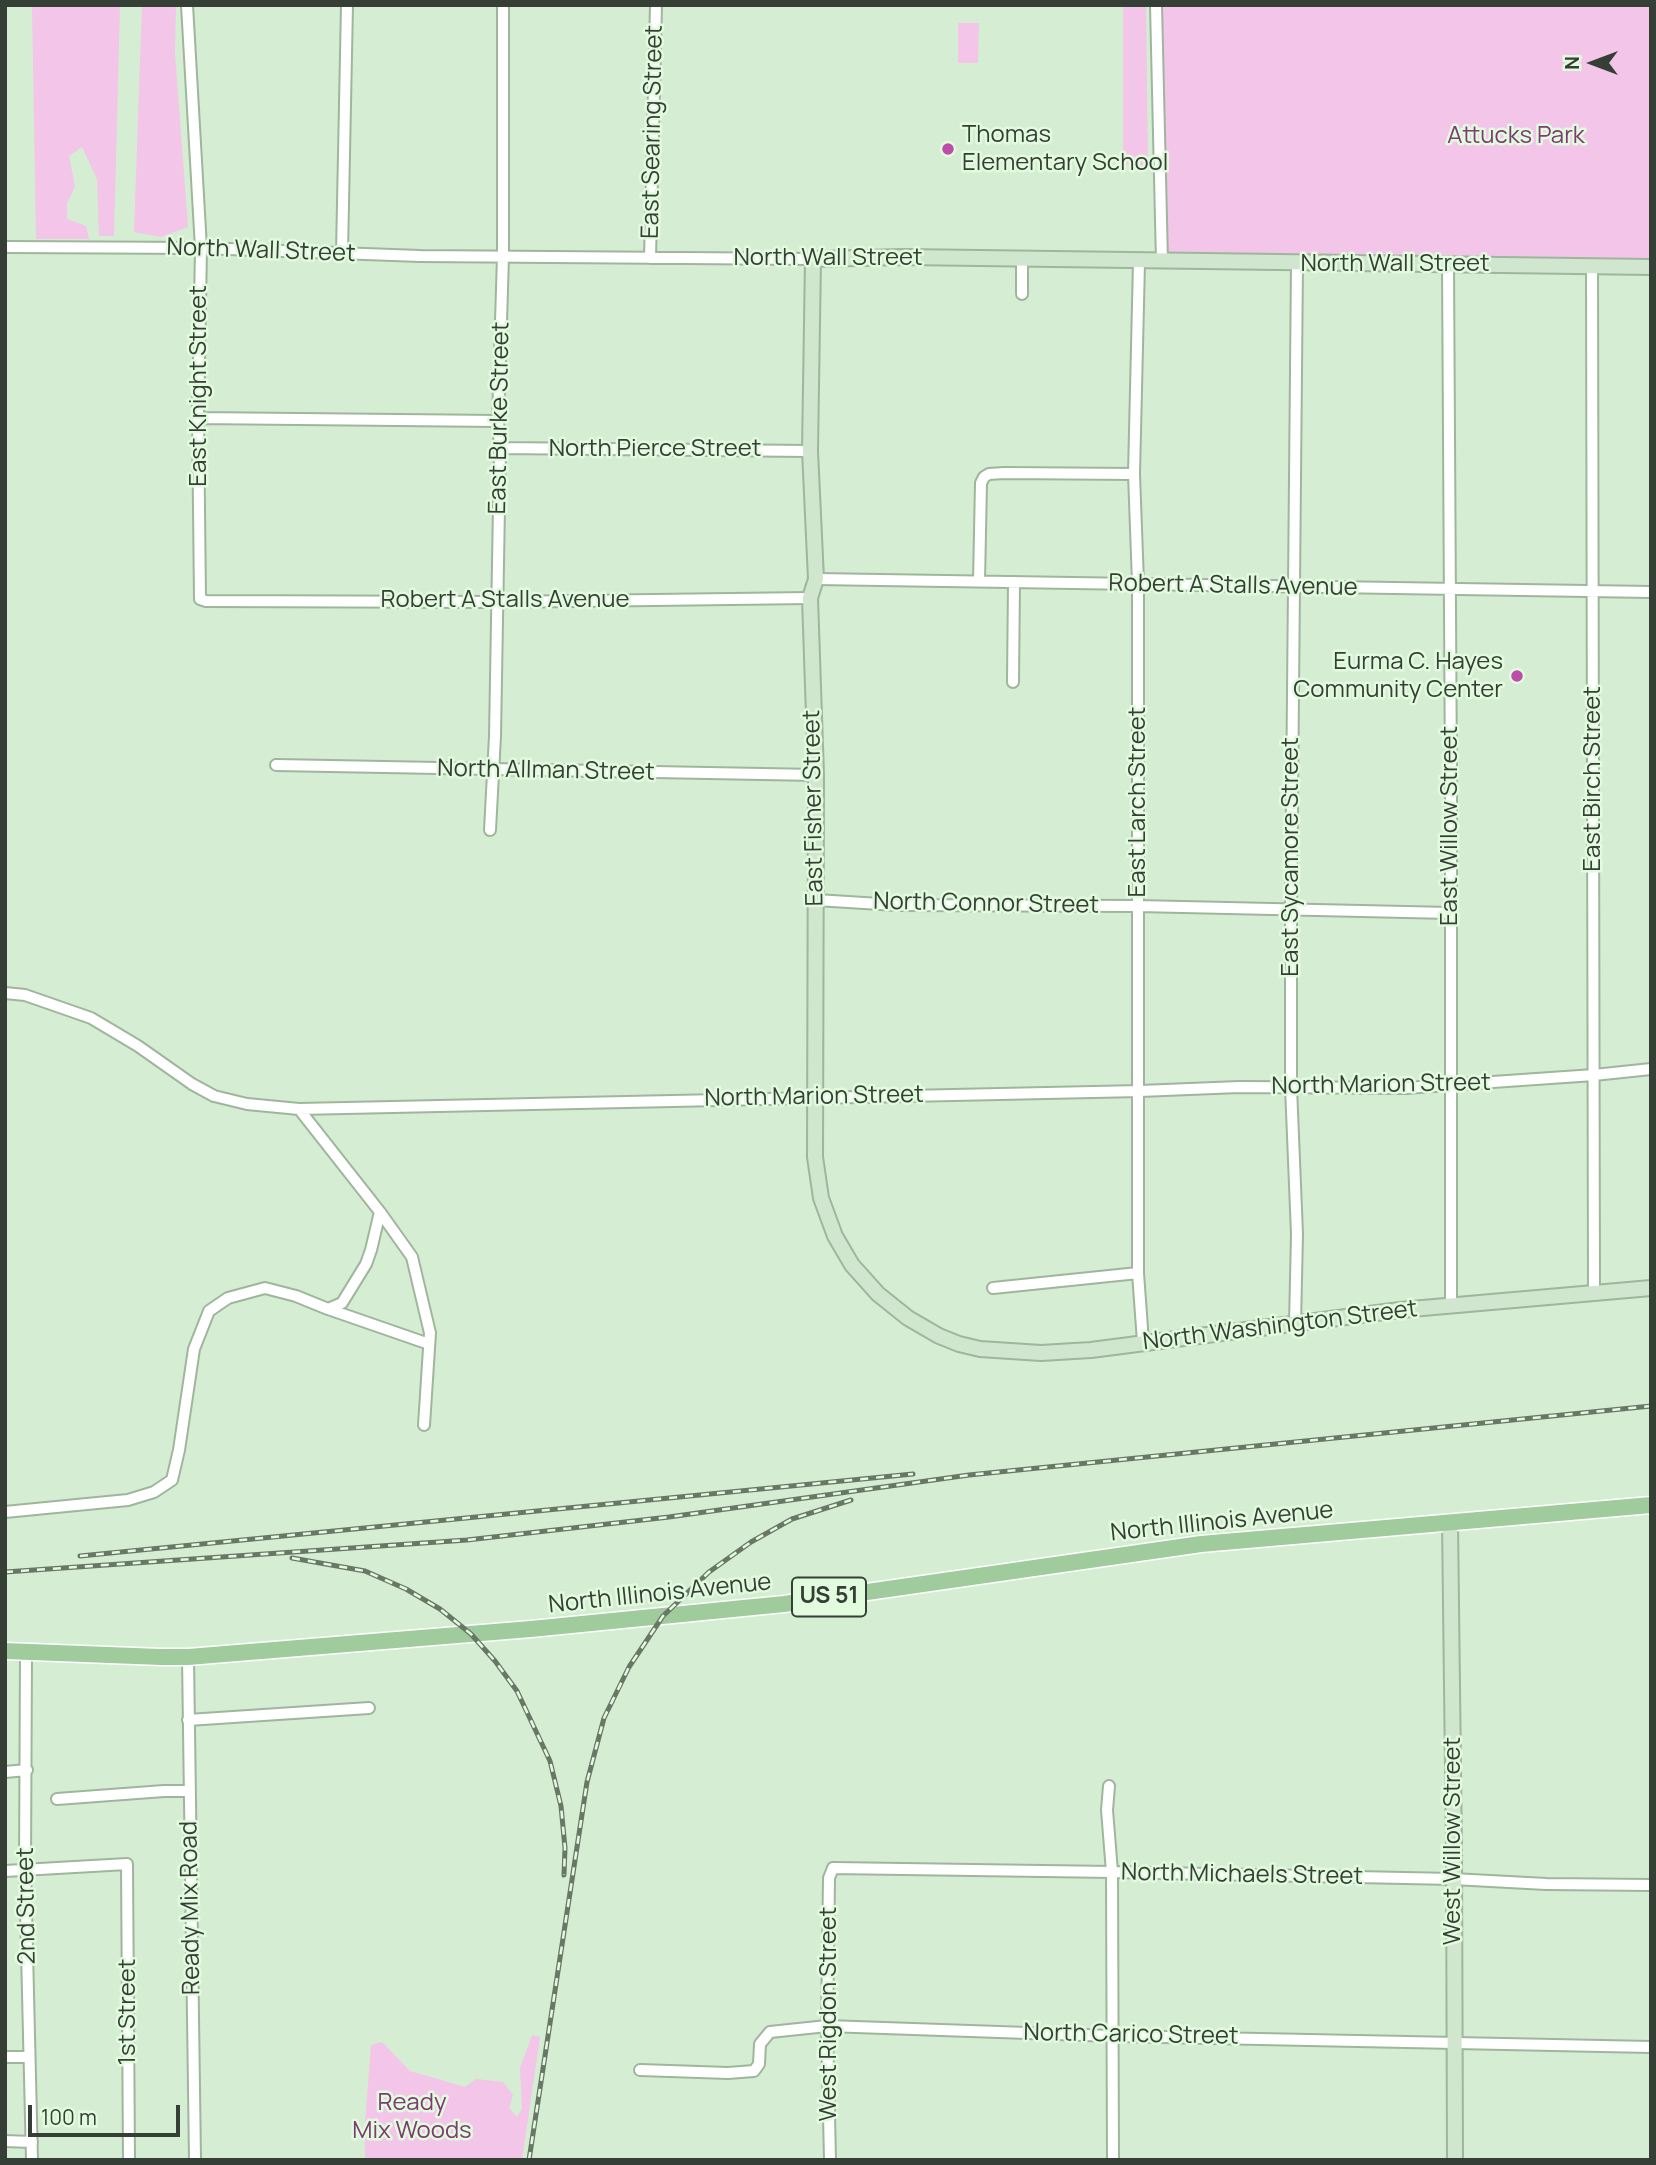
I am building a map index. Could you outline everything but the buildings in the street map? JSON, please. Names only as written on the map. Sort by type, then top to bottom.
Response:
[{"type":"main road","name":"North Illinois Avenue","points":[[5,1651],[188,1657],[531,1629],[784,1604],[1201,1544],[1651,1504]]},
{"type":"street","name":"East Knight Street","points":[[187,5],[201,248],[198,418],[200,599]]},
{"type":"street","points":[[342,253],[347,5]]},
{"type":"street","name":"East Burke Street","points":[[490,830],[500,448],[498,421],[503,256],[503,5]]},
{"type":"street","name":"East Searing Street","points":[[650,258],[656,5]]},
{"type":"street","points":[[1156,5],[1162,262]]},
{"type":"street","name":"North Wall Street","points":[[5,247],[201,248],[650,258],[905,257],[1651,267]]},
{"type":"street","name":"East Fisher Street","points":[[813,259],[810,451],[816,579],[810,598],[816,775],[815,1157],[821,1198],[835,1236],[852,1265],[878,1294],[916,1322]]},
{"type":"street","points":[[1021,294],[1022,259]]},
{"type":"street","name":"East Larch Street","points":[[1139,262],[1134,474],[1138,583],[1138,1273],[1143,1342]]},
{"type":"street","name":"East Sycamore Street","points":[[1295,1324],[1297,1234],[1292,1087],[1291,908],[1297,264]]},
{"type":"street","name":"East Willow Street","points":[[1448,264],[1451,1306]]},
{"type":"street","name":"East Birch Street","points":[[1592,265],[1594,1294]]},
{"type":"street","points":[[198,418],[498,421]]},
{"type":"street","name":"North Pierce Street","points":[[500,448],[810,451]]},
{"type":"street","points":[[979,581],[981,483],[984,477],[1004,473],[1134,474]]},
{"type":"street","name":"Robert A Stalls Avenue","points":[[816,579],[1138,583],[1449,591],[1651,592]]},
{"type":"street","points":[[1013,682],[1014,582]]},
{"type":"street","name":"Robert A Stalls Avenue","points":[[200,599],[496,602],[810,598]]},
{"type":"street","name":"North Allman Street","points":[[276,765],[816,775]]},
{"type":"street","name":"North Connor Street","points":[[816,900],[911,905],[1291,908],[1450,913]]},
{"type":"street","name":"North Marion Street","points":[[5,993],[25,995],[91,1018],[214,1096],[247,1104],[299,1109],[1292,1087],[1452,1086],[1651,1069]]},
{"type":"street","points":[[299,1109],[412,1257],[430,1334],[424,1425]]},
{"type":"street","points":[[328,1309],[342,1303],[366,1264],[380,1212]]},
{"type":"street","points":[[993,1287],[1138,1273]]},
{"type":"street","points":[[5,1512],[128,1500],[154,1492],[172,1479],[194,1349],[209,1311],[228,1298],[265,1288],[296,1296],[429,1344]]},
{"type":"street","name":"North Washington Street","points":[[916,1322],[939,1336],[980,1349],[1041,1353],[1451,1306],[1651,1288]]},
{"type":"street","name":"West Willow Street","points":[[1450,1522],[1455,2160]]},
{"type":"street","name":"2nd Street","points":[[26,1652],[25,1868],[33,2160]]},
{"type":"street","name":"Ready Mix Road","points":[[188,1657],[195,2160]]},
{"type":"street","points":[[188,1720],[369,1708]]},
{"type":"street","points":[[5,1772],[27,1770]]},
{"type":"street","points":[[1109,1786],[1107,1810],[1112,1872],[1113,2160]]},
{"type":"street","points":[[57,1799],[189,1791]]},
{"type":"street","name":"1st Street","points":[[25,1868],[127,1864],[129,2160]]},
{"type":"street","points":[[5,1871],[25,1868]]},
{"type":"street","name":"North Michaels Street","points":[[832,1868],[1651,1885]]},
{"type":"street","name":"West Rigdon Street","points":[[830,2160],[827,2026],[829,1878],[832,1868]]},
{"type":"street","name":"North Carico Street","points":[[640,2070],[728,2073],[754,2071],[759,2064],[760,2044],[770,2032],[827,2026],[1113,2036],[1651,2047]]},
{"type":"street","points":[[5,2057],[29,2057]]},
{"type":"street","points":[[5,2141],[32,2142]]},
{"type":"green space","points":[[32,5],[120,5],[114,236],[99,236],[97,179],[82,147],[69,156],[75,187],[67,203],[67,219],[86,226],[89,239],[36,239]]},
{"type":"green space","points":[[142,5],[176,5],[175,53],[188,227],[161,237],[134,232]]},
{"type":"green space","points":[[1123,5],[1146,5],[1148,165],[1135,170],[1123,161]]},
{"type":"green space","name":"Attucks Park","points":[[1156,5],[1651,5],[1651,269],[1162,262]]},
{"type":"green space","points":[[958,23],[979,23],[978,63],[958,63]]},
{"type":"green space","name":"Ready Mix Woods","points":[[532,2035],[540,2037],[522,2160],[365,2160],[371,2045],[382,2042],[410,2071],[465,2087],[476,2079],[503,2082],[513,2095],[509,2108],[517,2117],[522,2109],[520,2068]]},
{"type":"railway","points":[[5,1572],[467,1540],[669,1517],[969,1475],[1651,1406]]},
{"type":"railway","points":[[80,1556],[913,1474]]},
{"type":"railway","points":[[529,2160],[587,1782],[604,1718],[629,1667],[663,1616],[709,1572],[751,1542],[792,1519],[851,1500]]},
{"type":"railway","points":[[292,1558],[365,1571],[406,1589],[440,1609],[471,1634],[495,1661],[517,1691],[550,1761],[561,1806],[565,1848],[564,1875]]},
{"type":"place","name":"Thomas Elementary School","points":[[948,149]]},
{"type":"place","name":"Eurma C. Hayes Community Center","points":[[1517,676]]}]
